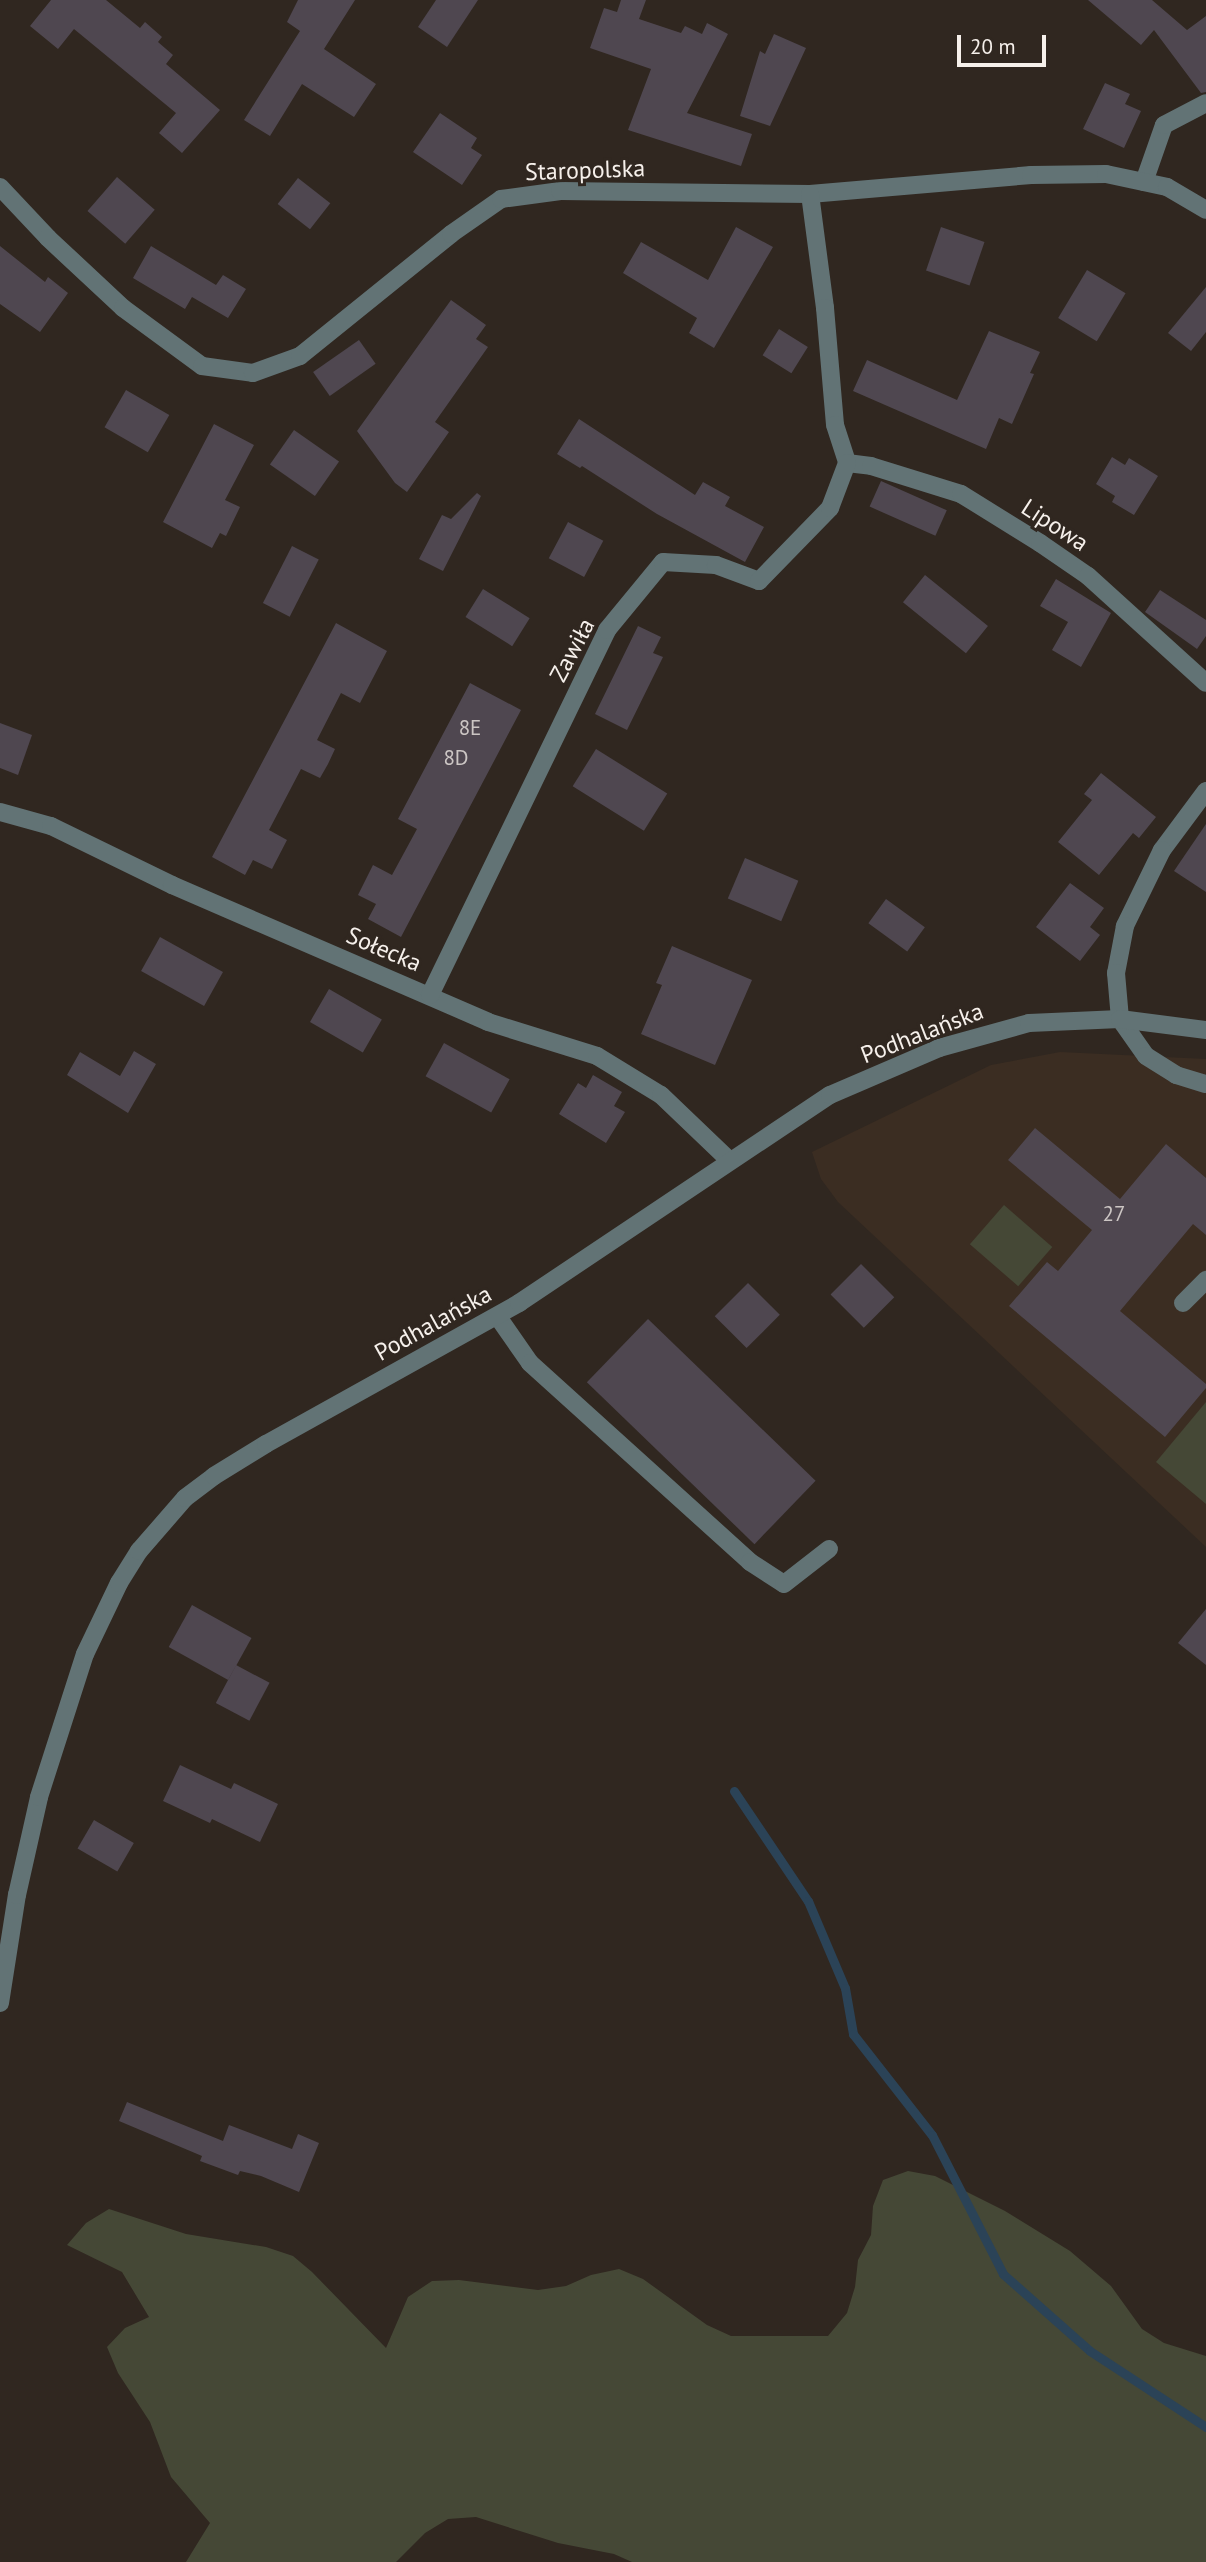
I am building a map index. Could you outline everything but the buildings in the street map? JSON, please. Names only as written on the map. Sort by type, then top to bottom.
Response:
[{"type":"street","points":[[1144,182],[1164,125],[1206,103]]},
{"type":"street","name":"Staropolska","points":[[0,187],[48,238],[123,308],[202,366],[253,373],[300,356],[451,234],[501,199],[560,191],[810,194],[1031,175],[1106,174],[1167,187],[1206,210]]},
{"type":"street","points":[[810,194],[825,308],[835,425],[847,463]]},
{"type":"street","name":"Lipowa","points":[[847,463],[871,466],[961,494],[1041,543],[1087,576],[1206,683]]},
{"type":"street","name":"Zawiła","points":[[430,995],[607,630],[663,562],[716,565],[759,581],[830,508],[847,463]]},
{"type":"street","points":[[1206,791],[1162,850],[1125,926],[1116,973],[1120,1019],[1146,1056],[1176,1075],[1206,1083]]},
{"type":"street","name":"Sołecka","points":[[0,812],[51,826],[172,885],[488,1022],[597,1056],[661,1095],[729,1160]]},
{"type":"street","name":"Podhalańska","points":[[0,2003],[17,1895],[39,1797],[85,1654],[119,1583],[139,1551],[186,1498],[214,1476],[498,1317],[729,1160],[830,1095],[939,1048],[1029,1023],[1120,1019],[1206,1030]]},
{"type":"street","points":[[1183,1303],[1206,1280]]},
{"type":"street","points":[[498,1317],[530,1363],[750,1562],[784,1584],[829,1549]]},
{"type":"shaded area","points":[[1060,1052],[1206,1059],[1206,1547],[838,1202],[821,1179],[812,1152],[991,1065]]},
{"type":"green space","points":[[1004,1205],[1052,1247],[1018,1286],[970,1244]]},
{"type":"green space","points":[[1206,1402],[1206,1504],[1156,1462]]},
{"type":"green space","points":[[908,2171],[935,2176],[1005,2211],[1070,2251],[1111,2286],[1142,2329],[1164,2343],[1206,2356],[1206,2562],[632,2562],[614,2554],[558,2543],[476,2517],[448,2519],[425,2533],[396,2562],[186,2562],[210,2523],[171,2477],[150,2422],[118,2373],[107,2347],[125,2328],[149,2317],[122,2272],[67,2245],[86,2223],[109,2209],[186,2234],[266,2247],[293,2256],[386,2348],[408,2297],[432,2281],[459,2280],[538,2290],[566,2286],[591,2275],[619,2269],[643,2279],[707,2325],[731,2336],[828,2336],[847,2313],[855,2287],[858,2260],[871,2235],[873,2206],[883,2180]]},
{"type":"waterway","points":[[734,1791],[808,1901],[845,1988],[853,2034],[932,2135],[1003,2274],[1090,2351],[1206,2427]]}]
